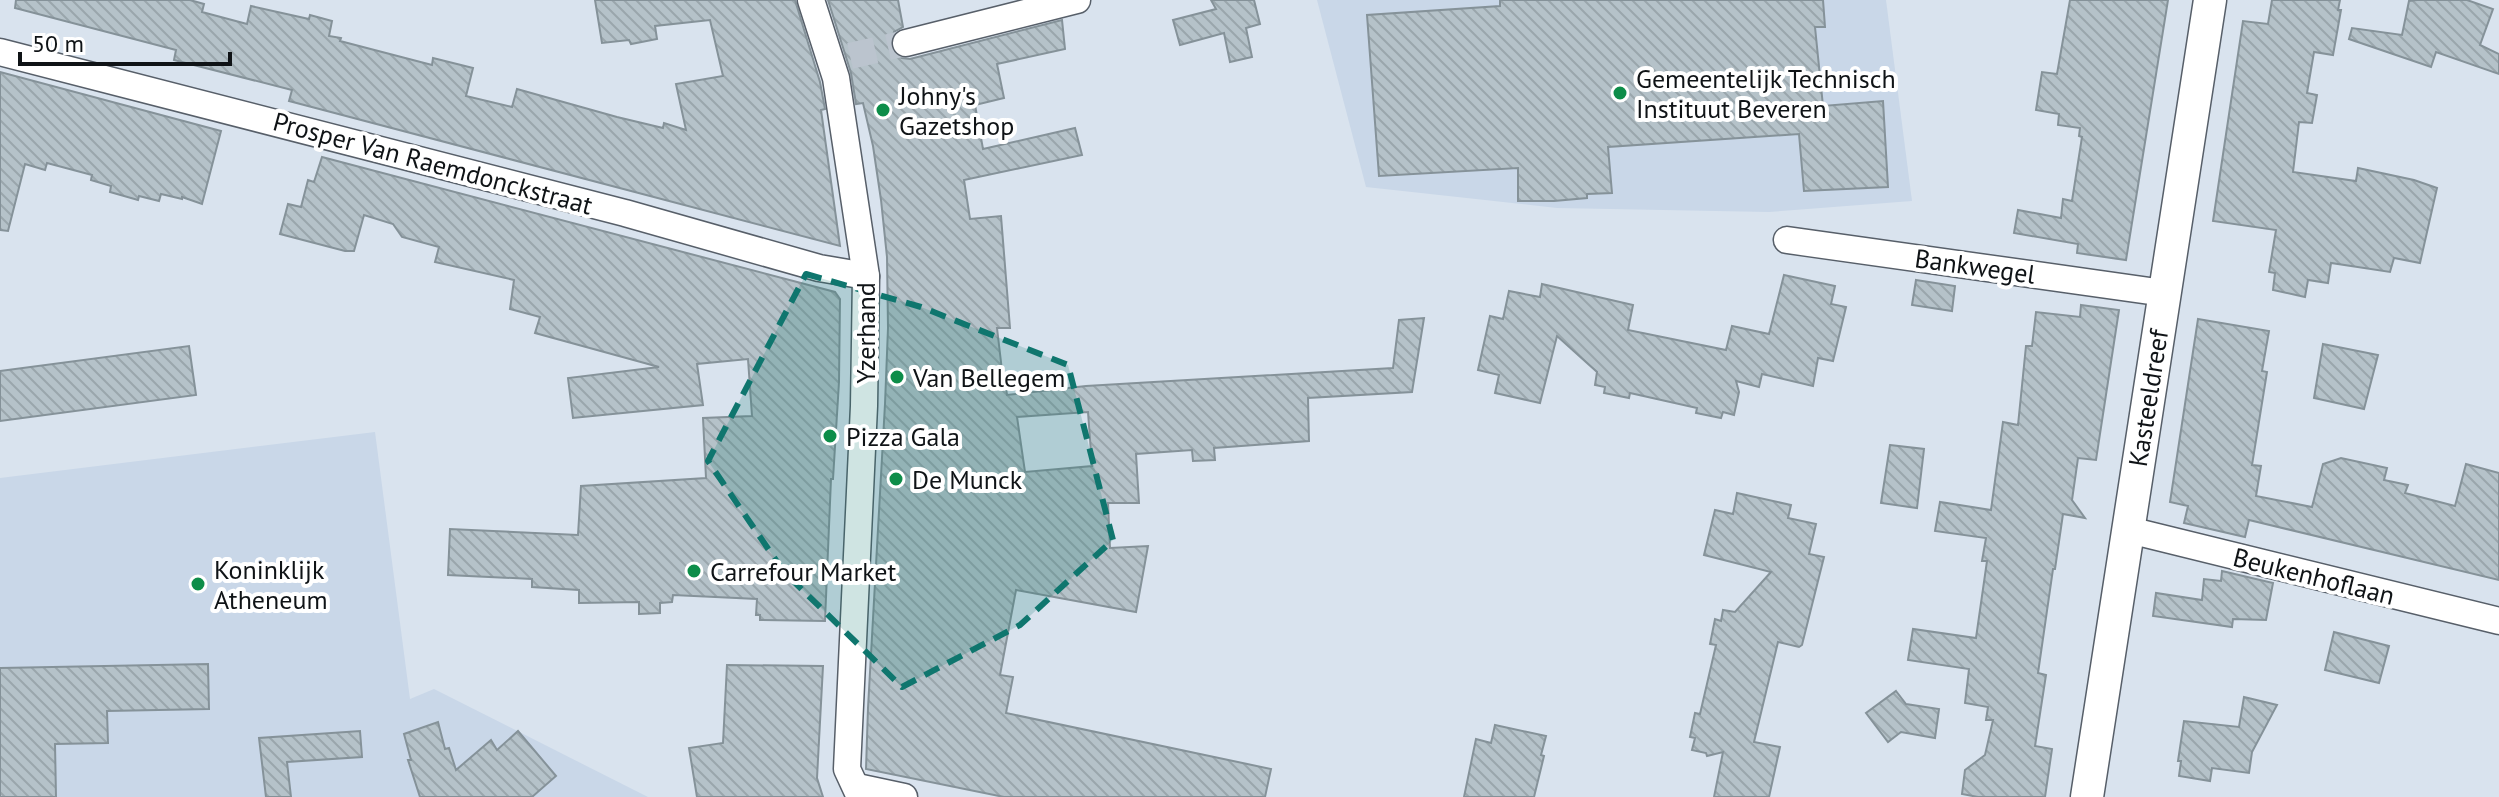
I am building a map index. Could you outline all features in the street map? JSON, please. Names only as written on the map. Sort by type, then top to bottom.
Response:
[{"type":"street","name":"Yzerhand","points":[[811,0],[840,58],[866,276],[864,406],[847,769],[858,792]]},
{"type":"street","name":"Kasteeldreef","points":[[2087,797],[2210,0]]},
{"type":"street","points":[[906,43],[1060,2]]},
{"type":"street","name":"Prosper Van Raemdonckstraat","points":[[0,52],[625,213],[819,268],[866,276]]},
{"type":"street","name":"Bankwegel","points":[[1787,240],[2164,293]]},
{"type":"street","name":"Beukenhoflaan","points":[[2129,530],[2499,621]]},
{"type":"street","points":[[858,792],[904,797]]},
{"type":"highlighted area","points":[[806,274],[921,307],[1068,365],[1113,540],[1020,625],[902,687],[784,572],[708,461]]},
{"type":"shaded area","name":"Gemeentelijk Technisch Instituut Beveren","points":[[1317,0],[1886,0],[1912,201],[1769,212],[1557,208],[1366,187]]},
{"type":"shaded area","name":"Koninklijk Atheneum","points":[[375,432],[410,699],[434,689],[648,797],[0,797],[0,478]]},
{"type":"building","points":[[16,0],[190,0],[204,4],[202,12],[247,24],[251,6],[309,19],[310,15],[332,21],[329,36],[341,38],[340,41],[432,65],[433,58],[473,68],[466,96],[512,107],[517,89],[617,117],[663,128],[664,123],[686,130],[676,84],[723,76],[710,20],[655,26],[657,39],[631,44],[629,40],[602,43],[595,0],[795,0],[825,109],[821,110],[840,246],[289,101],[292,90],[174,60],[176,50],[15,8]]},
{"type":"building","points":[[828,0],[898,0],[903,27],[894,32],[890,46],[895,55],[910,59],[1062,20],[1065,49],[997,64],[1004,98],[975,105],[983,149],[1075,128],[1082,155],[964,180],[970,219],[1001,216],[1010,328],[997,328],[1007,395],[1086,386],[1393,368],[1399,320],[1424,318],[1412,392],[1308,398],[1309,441],[1214,448],[1215,460],[1193,461],[1192,450],[1136,454],[1139,503],[1108,503],[1110,548],[1148,546],[1136,612],[1016,590],[1000,675],[1013,677],[1006,713],[1271,769],[1265,797],[1004,797],[866,769],[885,404],[887,257],[873,146],[863,103],[856,104],[851,73]],"holes":[[[1088,412],[1092,466],[1025,472],[1017,417]]]},
{"type":"building","points":[[1211,0],[1254,0],[1260,24],[1246,28],[1252,57],[1230,62],[1224,33],[1180,45],[1173,20],[1216,9]]},
{"type":"building","name":"Gemeentelijk Technisch Instituut Beveren","points":[[1500,0],[1823,0],[1825,27],[1815,27],[1823,106],[1883,101],[1888,187],[1804,191],[1799,134],[1608,147],[1612,193],[1587,194],[1587,198],[1518,201],[1518,168],[1379,176],[1367,15],[1500,6]]},
{"type":"building","points":[[2070,0],[2168,0],[2126,260],[2077,253],[2078,244],[2014,233],[2018,210],[2061,218],[2063,199],[2072,201],[2082,137],[2079,136],[2080,128],[2058,125],[2059,114],[2036,110],[2042,72],[2057,74]]},
{"type":"building","points":[[2272,0],[2340,0],[2333,55],[2314,52],[2307,93],[2317,95],[2312,123],[2299,122],[2293,172],[2356,181],[2358,168],[2437,188],[2420,263],[2394,258],[2390,272],[2331,263],[2328,283],[2308,280],[2305,297],[2273,290],[2275,273],[2269,272],[2276,230],[2213,221],[2243,21],[2268,24]]},
{"type":"building","points":[[2467,0],[2493,9],[2480,45],[2499,54],[2499,74],[2436,52],[2431,67],[2349,39],[2352,28],[2402,35],[2409,1]]},
{"type":"building","points":[[0,72],[221,131],[202,204],[161,194],[159,201],[139,196],[138,200],[110,192],[111,186],[91,180],[92,175],[47,163],[45,170],[25,164],[8,231],[0,230]]},
{"type":"building","points":[[322,157],[835,292],[840,299],[839,382],[825,621],[760,620],[760,615],[756,615],[757,599],[673,595],[672,602],[660,603],[660,613],[639,614],[639,602],[579,603],[579,590],[532,587],[532,579],[448,575],[450,529],[578,535],[581,486],[706,478],[703,418],[752,416],[748,359],[697,364],[703,405],[573,418],[568,378],[659,367],[535,333],[540,317],[510,309],[514,280],[435,262],[439,247],[402,237],[393,224],[364,215],[354,251],[280,234],[288,204],[301,207],[308,180],[314,182]]},
{"type":"building","points":[[1784,275],[1835,286],[1831,304],[1846,307],[1833,361],[1818,358],[1813,386],[1762,374],[1759,387],[1736,381],[1739,392],[1734,415],[1723,412],[1721,418],[1696,413],[1697,408],[1630,393],[1629,398],[1604,393],[1605,387],[1595,385],[1597,372],[1557,336],[1540,403],[1495,393],[1499,375],[1478,370],[1490,316],[1503,319],[1509,291],[1540,297],[1542,284],[1633,305],[1628,330],[1726,350],[1732,326],[1769,334]]},
{"type":"building","points":[[1916,280],[1955,286],[1952,311],[1912,305]]},
{"type":"building","points":[[2081,305],[2119,310],[2096,460],[2078,458],[2072,500],[2085,518],[2063,514],[2053,569],[2038,673],[2046,675],[2035,746],[2052,749],[2045,797],[1978,797],[1962,794],[1965,770],[1985,755],[1993,720],[1986,720],[1988,707],[1965,703],[1969,669],[1908,660],[1913,629],[1976,638],[1987,561],[1982,561],[1986,538],[1935,531],[1940,502],[1991,510],[2003,422],[2018,425],[2026,346],[2032,346],[2036,312],[2080,317]]},
{"type":"building","points":[[2198,319],[2269,331],[2262,371],[2267,372],[2252,465],[2261,466],[2256,496],[2312,507],[2323,464],[2341,458],[2387,468],[2384,480],[2408,485],[2405,493],[2455,506],[2466,464],[2499,473],[2499,580],[2249,520],[2245,537],[2184,523],[2188,506],[2170,502]]},
{"type":"building","points":[[2323,344],[2378,355],[2364,409],[2314,398]]},
{"type":"building","points":[[189,346],[196,395],[0,421],[0,371]]},
{"type":"building","points":[[1890,445],[1924,449],[1917,508],[1881,503]]},
{"type":"building","points":[[1737,493],[1791,505],[1788,518],[1816,524],[1809,554],[1824,557],[1802,645],[1778,642],[1754,742],[1780,747],[1769,797],[1714,797],[1723,752],[1707,756],[1706,753],[1692,750],[1695,738],[1690,737],[1695,713],[1700,714],[1716,645],[1710,644],[1715,619],[1721,621],[1723,610],[1735,612],[1771,572],[1704,555],[1715,510],[1733,514]]},
{"type":"building","points":[[2222,571],[2273,583],[2266,620],[2233,619],[2232,627],[2153,616],[2156,593],[2202,600],[2204,579],[2221,581]]},
{"type":"building","points":[[2334,632],[2389,646],[2379,683],[2325,670]]},
{"type":"building","points":[[208,664],[209,709],[107,711],[108,743],[55,744],[56,797],[0,797],[0,668]]},
{"type":"building","points":[[727,665],[823,666],[817,778],[823,797],[697,797],[689,748],[723,743]]},
{"type":"building","points":[[1896,691],[1906,704],[1939,709],[1935,738],[1901,732],[1888,742],[1866,713]]},
{"type":"building","points":[[2244,697],[2277,705],[2252,752],[2249,773],[2212,768],[2210,781],[2179,776],[2184,721],[2239,727]]},
{"type":"building","points":[[438,722],[445,749],[449,748],[456,770],[491,740],[497,750],[518,731],[556,776],[532,797],[420,797],[408,760],[411,760],[404,734]]},
{"type":"building","points":[[1495,725],[1546,736],[1534,797],[1464,797],[1476,739],[1491,743]]},
{"type":"building","points":[[360,731],[362,757],[287,762],[291,797],[266,797],[259,738]]},
{"type":"tunnel","points":[[850,56],[906,43]]},
{"type":"place","name":"Gemeentelijk Technisch Instituut Beveren","points":[[1620,93]]},
{"type":"place","name":"Johny's Gazetshop","points":[[883,110]]},
{"type":"place","name":"Van Bellegem","points":[[897,377]]},
{"type":"place","name":"Pizza Gala","points":[[830,436]]},
{"type":"place","name":"De Munck","points":[[896,479]]},
{"type":"place","name":"Carrefour Market","points":[[694,571]]},
{"type":"place","name":"Koninklijk Atheneum","points":[[198,584]]}]
